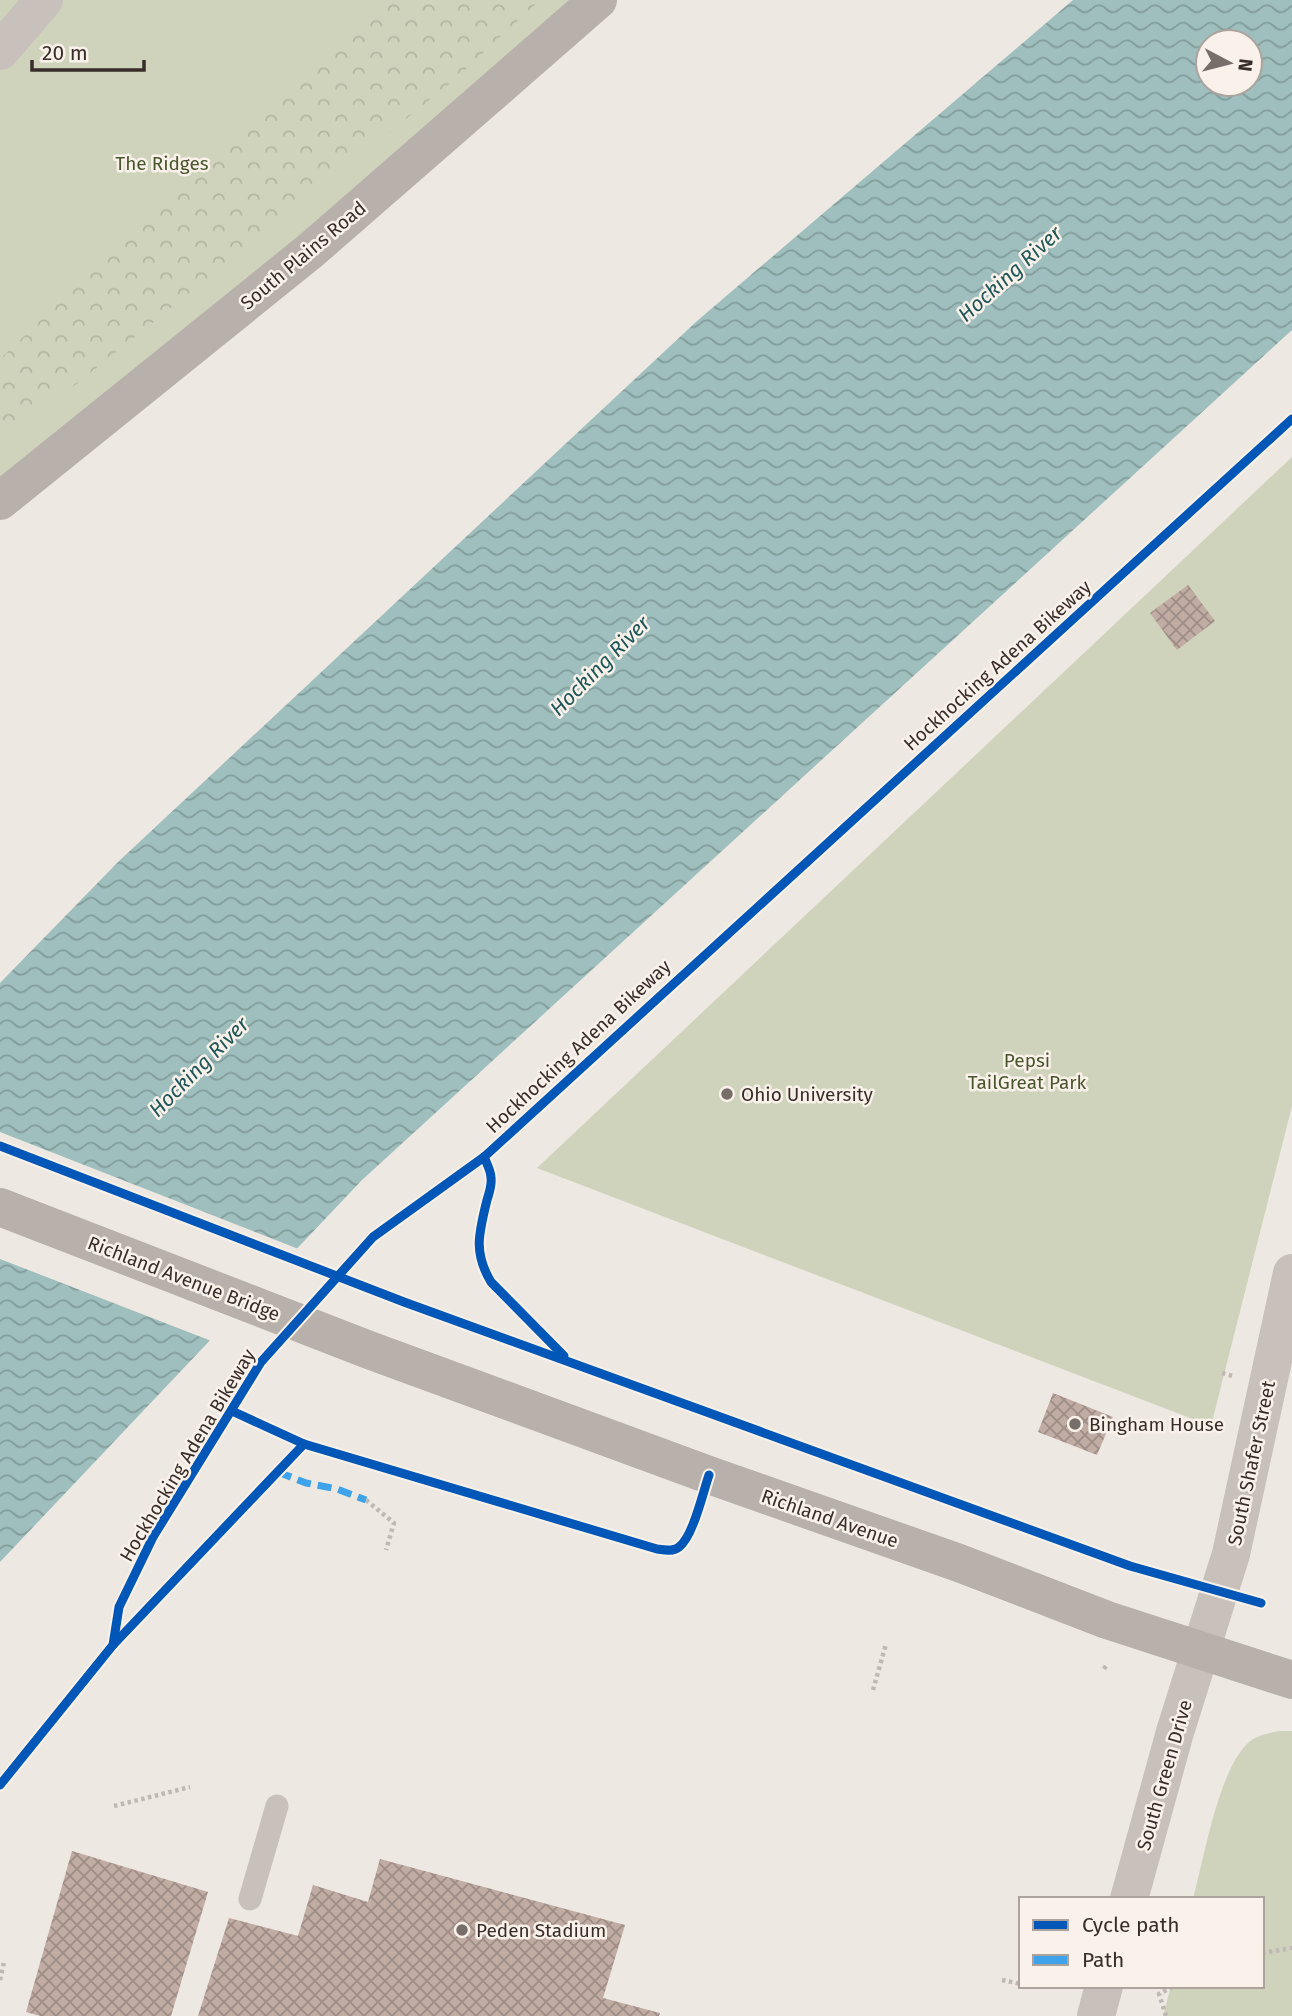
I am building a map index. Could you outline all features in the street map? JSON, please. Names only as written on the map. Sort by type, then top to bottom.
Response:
[{"type":"main road","name":"South Plains Road","points":[[0,500],[310,251],[598,0]]},
{"type":"main road","name":"Richland Avenue Bridge","points":[[0,1207],[369,1350]]},
{"type":"main road","name":"Richland Avenue","points":[[369,1350],[709,1475],[959,1563],[1107,1620],[1292,1680]]},
{"type":"street","points":[[0,51],[44,0]]},
{"type":"street","name":"South Shafer Street","points":[[1199,1651],[1221,1592],[1231,1554],[1292,1273]]},
{"type":"street","name":"South Green Drive","points":[[1130,1897],[1199,1651]]},
{"type":"street","points":[[1096,2016],[1103,1988]]},
{"type":"lane","points":[[250,1899],[277,1806]]},
{"type":"path","points":[[366,1500],[394,1523],[386,1550]]},
{"type":"path","points":[[873,1690],[886,1644]]},
{"type":"path","points":[[114,1807],[190,1787]]},
{"type":"path","points":[[1264,1953],[1292,1948]]},
{"type":"path","points":[[0,1980],[4,1962]]},
{"type":"path","points":[[1002,1980],[1019,1984]]},
{"type":"path","points":[[1166,2016],[1158,1994],[1170,1988]]},
{"type":"green space","name":"The Ridges","points":[[0,0],[598,0],[0,500]]},
{"type":"green space","points":[[388,0],[540,0],[453,81],[74,386],[0,442],[0,359],[199,169]]},
{"type":"green space","name":"Pepsi TailGreat Park","points":[[1292,457],[1292,1106],[1211,1426],[537,1168]]},
{"type":"green space","points":[[1292,1731],[1292,2016],[1163,2016],[1170,1988],[1264,1988],[1264,1897],[1194,1897],[1214,1815],[1229,1772],[1238,1755],[1249,1742],[1259,1736]]},
{"type":"water","name":"Hocking River","points":[[1073,0],[1292,0],[1292,330],[362,1180],[0,1562],[0,983],[118,862],[697,321]]},
{"type":"pier","points":[[0,1132],[301,1250],[214,1342],[0,1259]]},
{"type":"building","points":[[1188,585],[1215,621],[1177,650],[1150,613]]},
{"type":"building","name":"Bingham House","points":[[1053,1393],[1113,1417],[1097,1455],[1038,1432]]},
{"type":"building","points":[[72,1851],[208,1892],[171,2016],[40,2016],[26,2012]]},
{"type":"building","name":"Peden Stadium","points":[[380,1859],[625,1925],[603,1998],[660,2013],[659,2016],[198,2016],[229,1918],[298,1936],[313,1885],[368,1902]]},
{"type":"marked path","points":[[278,1472],[366,1500]]},
{"type":"cycle path","name":"Hockhocking Adena Bikeway","points":[[0,1785],[113,1645],[119,1607],[153,1537],[261,1362],[373,1237],[484,1157],[1292,419]]},
{"type":"cycle path","points":[[0,1146],[404,1302],[1130,1566],[1261,1603]]},
{"type":"cycle path","points":[[484,1157],[490,1170],[491,1181],[479,1242],[485,1271],[491,1282],[564,1356]]},
{"type":"cycle path","name":"Hockhocking Adena Bikeway","points":[[232,1411],[304,1444],[663,1550],[679,1547],[689,1534],[709,1475]]},
{"type":"cycle path","points":[[113,1645],[304,1444]]},
{"type":"place","name":"Ohio University","points":[[727,1094]]},
{"type":"place","name":"Bingham House","points":[[1075,1424]]},
{"type":"place","name":"Peden Stadium","points":[[462,1930]]}]
